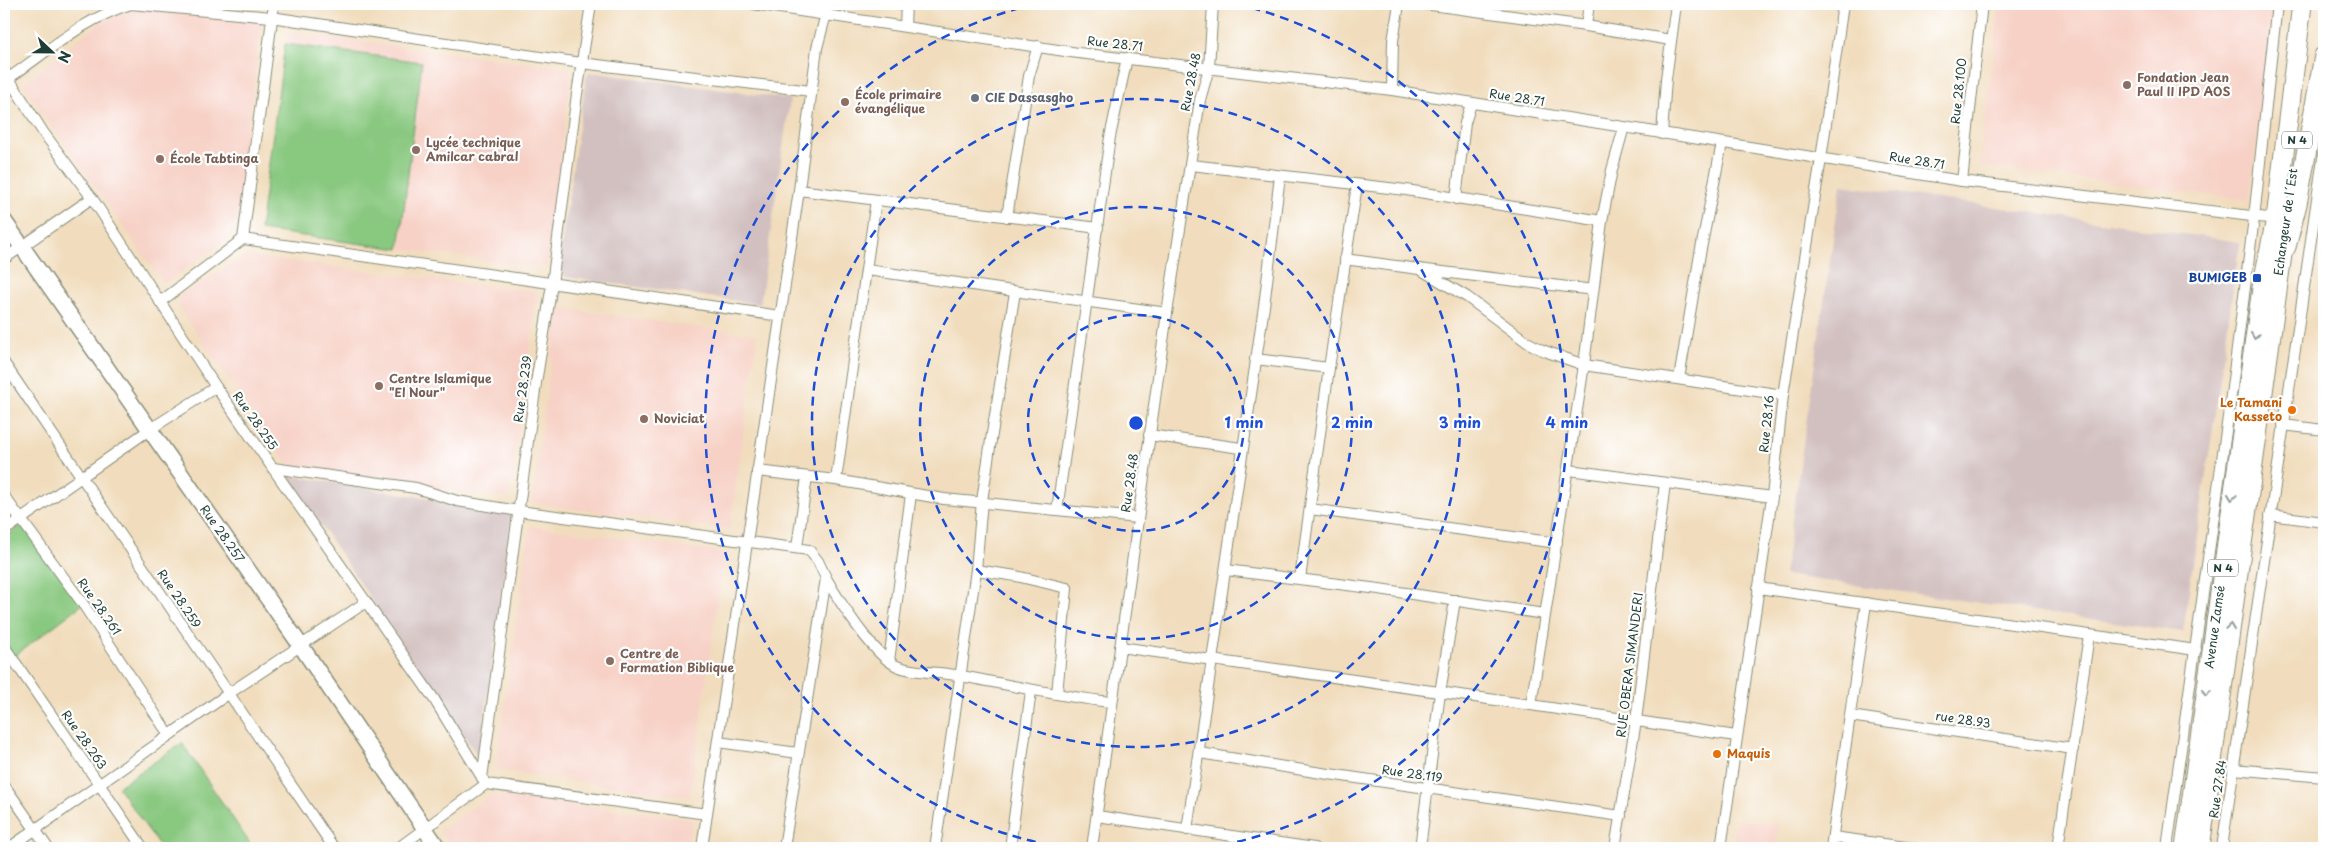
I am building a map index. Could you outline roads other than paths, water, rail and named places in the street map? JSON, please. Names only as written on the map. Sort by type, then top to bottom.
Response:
[{"type":"highway","points":[[2276,219],[2274,158],[2282,66],[2290,4]]},
{"type":"highway","name":"Echangeur de l´Est","points":[[2272,285],[2276,219],[2302,4]]},
{"type":"highway","name":"Echangeur de l´Est","points":[[2272,285],[2315,4]]},
{"type":"highway","points":[[2272,285],[2297,204],[2324,56]]},
{"type":"highway","name":"Avenue Zamsé","points":[[2185,848],[2272,285]]},
{"type":"highway","name":"Avenue Zamsé","points":[[2200,848],[2272,285]]},
{"type":"street","points":[[6,74],[87,23],[112,10],[131,4],[272,17],[581,63],[811,91]]},
{"type":"street","points":[[160,302],[243,239],[274,4]]},
{"type":"street","name":"Rue 28.239","points":[[484,781],[536,383],[552,284],[581,63],[591,4]]},
{"type":"street","name":"Rue 28.71","points":[[754,4],[827,9],[905,26],[1038,46],[1392,90],[1962,181],[2254,218],[2276,219]]},
{"type":"street","points":[[905,26],[906,4]]},
{"type":"street","name":"Rue 28.48","points":[[1092,848],[1167,314],[1200,100],[1209,68],[1213,4]]},
{"type":"street","points":[[1392,90],[1393,41],[1398,4]]},
{"type":"street","points":[[1424,4],[1586,26],[1671,40]]},
{"type":"street","points":[[1502,15],[1503,4]]},
{"type":"street","points":[[1586,26],[1589,4]]},
{"type":"street","points":[[1662,134],[1676,4]]},
{"type":"street","name":"Rue 28.16","points":[[1722,848],[1736,736],[1772,497],[1783,395],[1821,159],[1843,4]]},
{"type":"street","name":"Rue 28.100","points":[[1962,181],[1982,4]]},
{"type":"street","points":[[2167,848],[2196,650],[2254,218],[2276,4]]},
{"type":"street","points":[[702,848],[799,190],[817,48],[827,9]]},
{"type":"street","points":[[1007,217],[1029,76],[1038,46]]},
{"type":"street","points":[[1057,510],[1088,303],[1110,137],[1126,58]]},
{"type":"street","name":"Rue 28.255","points":[[6,74],[43,132],[92,198],[216,387],[434,699],[484,781]]},
{"type":"street","points":[[1456,199],[1465,123],[1471,104]]},
{"type":"street","points":[[1531,705],[1544,614],[1569,470],[1602,221],[1612,170],[1624,127]]},
{"type":"street","points":[[1679,380],[1700,254],[1722,143]]},
{"type":"street","name":"Rue 27.84","points":[[2222,848],[2313,216],[2324,152]]},
{"type":"street","points":[[1191,165],[1357,185],[1602,221]]},
{"type":"street","points":[[1187,830],[1200,753],[1280,176]]},
{"type":"street","points":[[1300,579],[1329,368],[1357,185]]},
{"type":"street","points":[[799,190],[1098,228]]},
{"type":"street","points":[[4,259],[92,198]]},
{"type":"street","points":[[836,480],[876,200]]},
{"type":"street","points":[[2313,216],[2324,218]]},
{"type":"street","name":"Rue 28.257","points":[[4,221],[148,430],[301,646],[438,848]]},
{"type":"street","points":[[243,239],[780,316]]},
{"type":"street","points":[[1345,259],[1423,271],[1457,273],[1593,290]]},
{"type":"street","points":[[867,270],[1167,314]]},
{"type":"street","points":[[1423,271],[1467,297],[1527,342],[1542,350],[1584,365],[1783,395]]},
{"type":"street","points":[[935,848],[976,570],[982,502],[1015,292]]},
{"type":"street","points":[[1255,359],[1329,368]]},
{"type":"street","name":"Rue 28.259","points":[[4,363],[334,848]]},
{"type":"street","points":[[4,531],[148,430],[216,387]]},
{"type":"street","points":[[2283,425],[2324,430]]},
{"type":"street","points":[[1149,435],[1241,448]]},
{"type":"street","points":[[273,468],[416,488],[457,501],[519,511],[809,550],[856,623],[876,649],[889,661],[898,666],[961,676],[1031,691],[1111,702]]},
{"type":"street","points":[[1569,470],[1772,497]]},
{"type":"street","points":[[757,471],[836,480],[911,494],[1138,518]]},
{"type":"street","points":[[797,547],[807,477]]},
{"type":"street","name":"RUE OBERA SIMANDERI","points":[[1615,848],[1636,721],[1665,484]]},
{"type":"street","points":[[889,661],[900,562],[911,494]]},
{"type":"street","name":"Rue 28.261","points":[[4,496],[83,604],[169,735]]},
{"type":"street","points":[[1310,509],[1557,543]]},
{"type":"street","points":[[2270,516],[2324,522]]},
{"type":"street","points":[[976,570],[1024,577],[1068,588],[1057,694]]},
{"type":"street","points":[[1226,570],[1455,600],[1544,614]]},
{"type":"street","points":[[784,848],[826,578]]},
{"type":"street","points":[[1758,588],[2196,650]]},
{"type":"street","points":[[1420,848],[1440,693],[1455,600]]},
{"type":"street","points":[[10,848],[228,694],[366,602]]},
{"type":"street","points":[[1831,848],[1866,602]]},
{"type":"street","points":[[2058,848],[2090,635]]},
{"type":"street","name":"Rue 28.263","points":[[4,646],[143,848]]},
{"type":"street","points":[[1120,647],[1736,736]]},
{"type":"street","points":[[1010,848],[1031,691]]},
{"type":"street","name":"rue 28.93","points":[[1850,716],[2073,749]]},
{"type":"street","points":[[718,742],[798,753]]},
{"type":"street","name":"Rue 28.119","points":[[1200,753],[1428,789],[1621,816]]},
{"type":"street","points":[[2233,769],[2324,777]]},
{"type":"street","points":[[398,848],[424,830],[484,781],[706,814]]},
{"type":"street","points":[[4,785],[48,848]]},
{"type":"street","points":[[1097,816],[1187,830],[1262,845],[1314,848]]},
{"type":"street","points":[[1833,837],[1908,848]]},
{"type":"place","name":"Fondation Jean Paul II IPD AOS","points":[[2127,85]]},
{"type":"place","name":"CIE Dassasgho","points":[[975,98]]},
{"type":"place","name":"École primaire évangélique","points":[[845,102]]},
{"type":"place","name":"Lycée technique Amilcar cabral","points":[[416,150]]},
{"type":"place","name":"École Tabtinga","points":[[160,159]]},
{"type":"place","name":"BUMIGEB","points":[[2257,278]]},
{"type":"place","name":"Centre Islamique \"El Nour\"","points":[[379,386]]},
{"type":"place","name":"Le Tamani Kasseto","points":[[2292,410]]},
{"type":"place","name":"Noviciat","points":[[644,419]]},
{"type":"place","name":"Centre de Formation Biblique","points":[[610,661]]},
{"type":"place","name":"Maquis","points":[[1717,754]]}]
